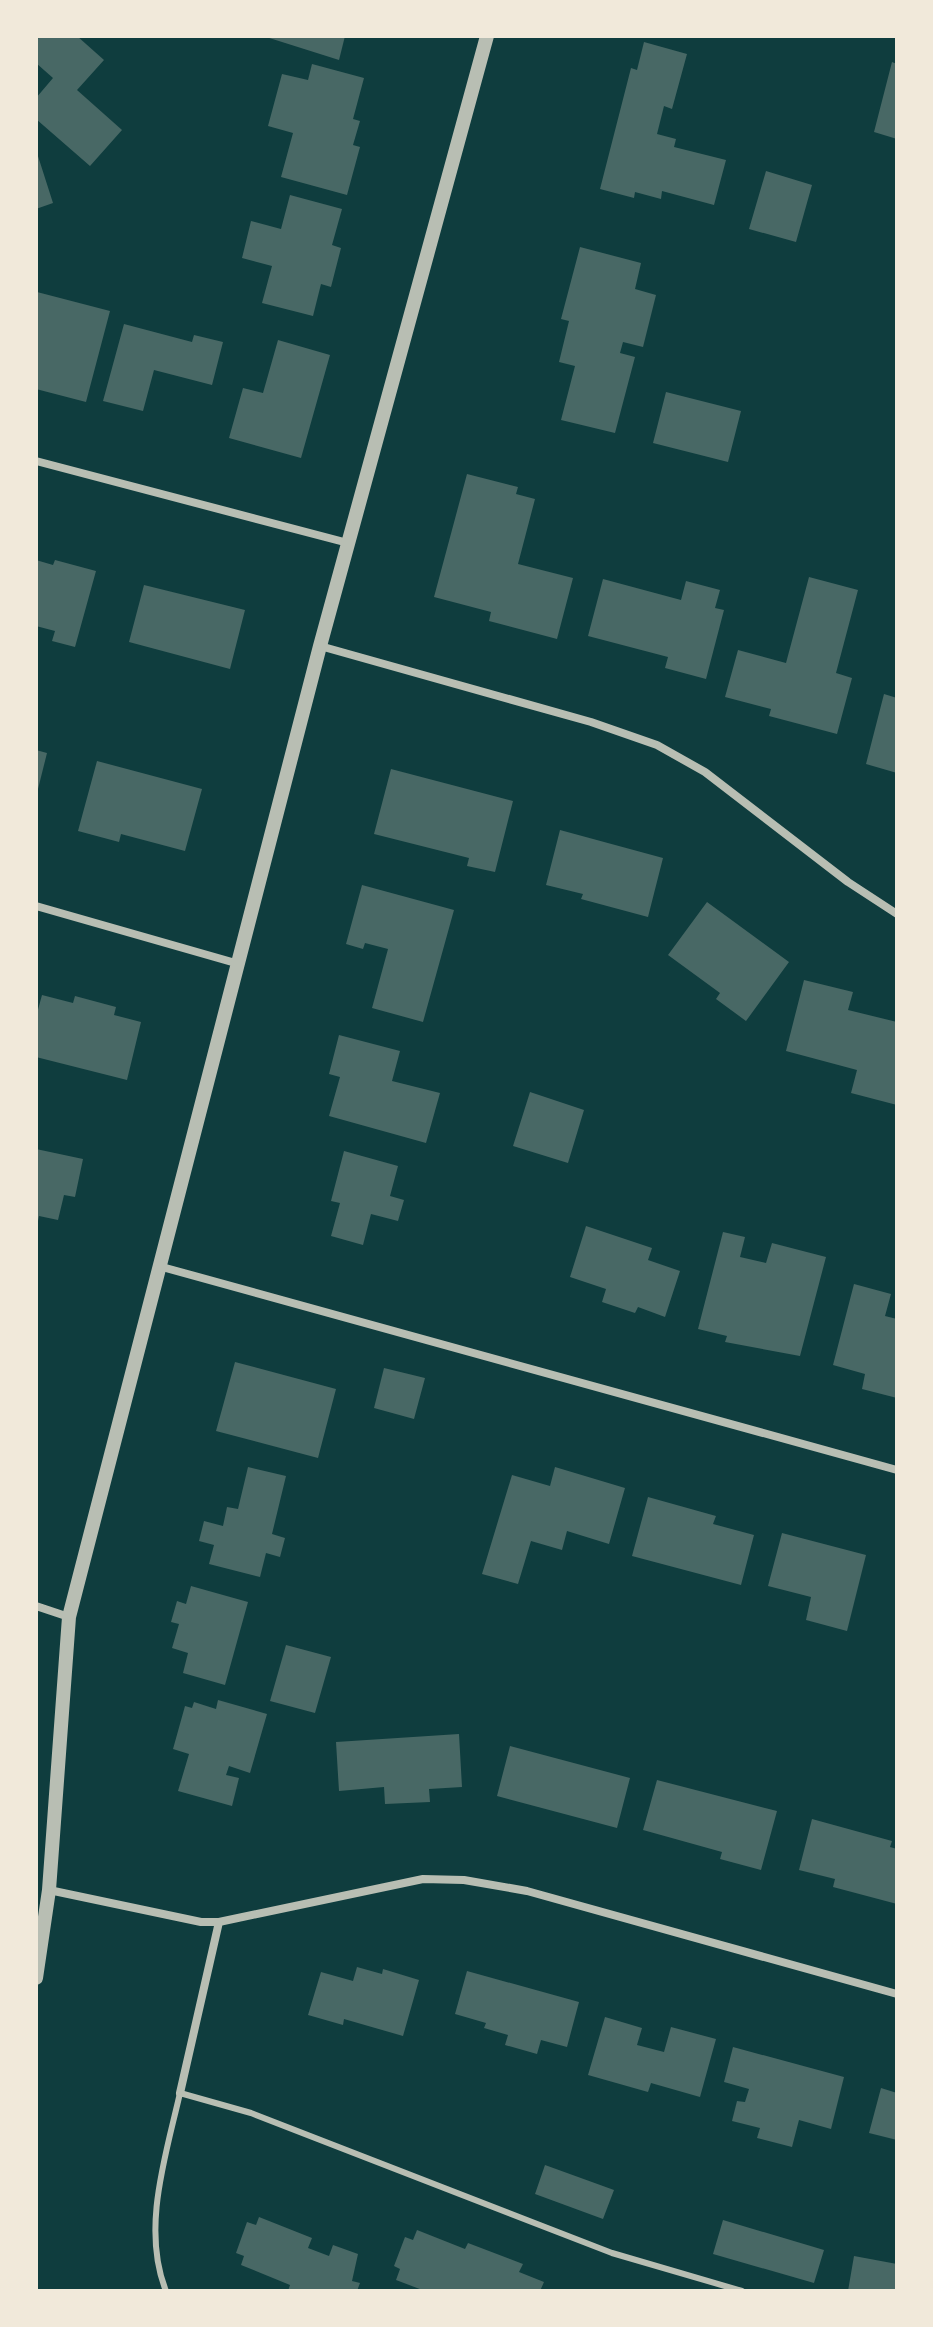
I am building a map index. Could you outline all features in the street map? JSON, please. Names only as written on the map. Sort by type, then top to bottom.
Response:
[{"type":"street","points":[[36,1978],[49,1890],[69,1617],[162,1267],[320,646],[487,36]]},
{"type":"street","points":[[36,461],[348,543]]},
{"type":"street","points":[[320,646],[591,722],[657,745],[705,772],[827,867],[897,914]]},
{"type":"street","points":[[36,906],[240,964]]},
{"type":"street","points":[[162,1267],[897,1470]]},
{"type":"street","points":[[36,1606],[69,1617]]},
{"type":"street","points":[[49,1890],[201,1922],[219,1922],[397,1882],[464,1880],[527,1891],[897,1994]]},
{"type":"street","points":[[180,2093],[219,1922]]},
{"type":"lane","points":[[166,2291],[157,2257],[156,2222],[180,2093],[251,2113],[612,2253],[742,2291]]},
{"type":"building","points":[[40,36],[77,36],[104,60],[77,90],[122,130],[90,166],[36,119],[36,98],[53,78],[36,63],[36,41]]},
{"type":"building","points":[[263,36],[345,36],[339,60]]},
{"type":"building","points":[[644,42],[687,54],[672,109],[664,106],[657,134],[676,139],[674,147],[726,160],[714,205],[662,191],[661,199],[635,192],[634,198],[600,189],[631,68],[637,70]]},
{"type":"building","points":[[892,62],[897,64],[897,139],[874,132]]},
{"type":"building","points":[[312,64],[364,78],[353,119],[360,121],[353,145],[360,147],[347,195],[281,177],[293,133],[268,126],[282,74],[308,80]]},
{"type":"building","points":[[36,154],[53,203],[36,209]]},
{"type":"building","points":[[766,171],[812,185],[796,242],[749,229]]},
{"type":"building","points":[[290,195],[342,209],[332,245],[341,248],[331,287],[321,284],[313,316],[262,303],[272,266],[242,258],[251,221],[281,229]]},
{"type":"building","points":[[580,247],[641,263],[635,289],[656,295],[643,347],[623,342],[620,353],[635,357],[615,433],[561,420],[575,366],[559,362],[569,321],[561,319]]},
{"type":"building","points":[[37,292],[110,311],[86,402],[36,389]]},
{"type":"building","points":[[124,324],[192,342],[194,335],[223,342],[212,385],[154,370],[143,411],[103,401]]},
{"type":"building","points":[[278,340],[330,355],[301,458],[229,438],[243,388],[263,393]]},
{"type":"building","points":[[666,392],[741,411],[728,462],[653,443]]},
{"type":"building","points":[[467,474],[518,487],[516,494],[535,499],[518,564],[573,578],[557,639],[489,621],[491,612],[434,597]]},
{"type":"building","points":[[36,560],[53,565],[55,560],[96,571],[75,647],[52,641],[55,631],[36,626]]},
{"type":"building","points":[[809,577],[858,590],[836,673],[852,678],[837,734],[769,716],[771,709],[725,697],[738,650],[786,663]]},
{"type":"building","points":[[603,579],[681,600],[686,581],[720,590],[715,608],[724,610],[706,679],[665,668],[668,657],[588,636]]},
{"type":"building","points":[[144,585],[245,610],[230,669],[129,642]]},
{"type":"building","points":[[884,694],[897,698],[897,773],[866,764]]},
{"type":"building","points":[[36,750],[47,753],[37,793],[36,793]]},
{"type":"building","points":[[97,761],[202,789],[185,851],[121,834],[119,842],[78,831]]},
{"type":"building","points":[[391,769],[513,801],[495,872],[467,866],[469,858],[374,834]]},
{"type":"building","points":[[560,830],[663,858],[648,917],[581,899],[583,894],[546,885]]},
{"type":"building","points":[[362,885],[454,910],[423,1022],[372,1008],[388,949],[365,943],[363,949],[346,944]]},
{"type":"building","points":[[707,902],[789,962],[746,1021],[716,999],[720,993],[668,955]]},
{"type":"building","points":[[804,980],[853,992],[848,1010],[897,1022],[897,1105],[851,1093],[857,1070],[786,1051]]},
{"type":"building","points":[[42,995],[73,1003],[75,996],[116,1007],[114,1015],[141,1022],[127,1080],[36,1057],[36,1017]]},
{"type":"building","points":[[339,1035],[400,1051],[392,1081],[440,1093],[426,1143],[329,1116],[340,1077],[329,1074]]},
{"type":"building","points":[[530,1092],[584,1110],[568,1163],[513,1146]]},
{"type":"building","points":[[36,1149],[83,1159],[75,1197],[64,1195],[58,1220],[39,1216],[37,1226]]},
{"type":"building","points":[[344,1151],[398,1166],[390,1196],[404,1200],[398,1221],[371,1214],[363,1245],[331,1236],[340,1203],[331,1201]]},
{"type":"building","points":[[586,1226],[652,1248],[648,1260],[680,1271],[665,1317],[638,1307],[635,1313],[602,1302],[606,1289],[570,1277]]},
{"type":"building","points":[[723,1232],[745,1237],[740,1257],[766,1263],[772,1243],[826,1257],[800,1356],[725,1342],[727,1336],[698,1329]]},
{"type":"building","points":[[854,1284],[891,1294],[885,1316],[897,1319],[897,1398],[862,1389],[865,1374],[833,1365]]},
{"type":"building","points":[[235,1362],[336,1389],[318,1458],[216,1431]]},
{"type":"building","points":[[384,1368],[425,1378],[414,1419],[374,1408]]},
{"type":"building","points":[[248,1467],[286,1476],[272,1534],[285,1538],[280,1557],[266,1553],[260,1577],[209,1564],[214,1545],[199,1541],[204,1521],[223,1526],[227,1507],[238,1509]]},
{"type":"building","points":[[555,1467],[625,1488],[609,1544],[567,1531],[562,1550],[531,1541],[518,1584],[482,1574],[512,1475],[550,1486]]},
{"type":"building","points":[[648,1497],[716,1516],[713,1524],[754,1535],[741,1585],[632,1556]]},
{"type":"building","points":[[782,1533],[866,1555],[847,1631],[806,1620],[811,1597],[768,1586]]},
{"type":"building","points":[[191,1586],[248,1602],[225,1685],[183,1673],[188,1653],[172,1648],[179,1624],[171,1622],[177,1601],[186,1604]]},
{"type":"building","points":[[286,1645],[331,1657],[315,1713],[270,1701]]},
{"type":"building","points":[[218,1700],[267,1714],[250,1773],[229,1766],[226,1775],[239,1778],[232,1806],[178,1791],[189,1754],[173,1749],[185,1706],[192,1708],[194,1702],[216,1709]]},
{"type":"building","points":[[459,1734],[462,1787],[429,1789],[430,1802],[385,1804],[384,1787],[339,1791],[336,1742]]},
{"type":"building","points":[[510,1746],[630,1778],[617,1828],[497,1796]]},
{"type":"building","points":[[657,1780],[777,1811],[761,1870],[720,1859],[722,1852],[643,1830]]},
{"type":"building","points":[[812,1819],[892,1841],[890,1847],[897,1849],[897,1904],[833,1887],[835,1879],[799,1870]]},
{"type":"building","points":[[357,1967],[382,1974],[383,1969],[419,1980],[403,2036],[344,2019],[343,2025],[308,2015],[321,1972],[353,1981]]},
{"type":"building","points":[[467,1971],[579,2002],[567,2047],[541,2040],[537,2054],[505,2045],[508,2035],[484,2028],[486,2023],[455,2014]]},
{"type":"building","points":[[605,2017],[642,2028],[637,2045],[664,2052],[671,2027],[716,2039],[700,2097],[651,2083],[648,2092],[588,2075]]},
{"type":"building","points":[[733,2047],[844,2077],[831,2129],[799,2120],[792,2147],[757,2138],[760,2128],[732,2121],[737,2101],[745,2102],[749,2089],[724,2082]]},
{"type":"building","points":[[881,2088],[897,2093],[897,2140],[869,2133]]},
{"type":"building","points":[[545,2165],[614,2190],[603,2219],[535,2194]]},
{"type":"building","points":[[259,2217],[312,2238],[308,2248],[329,2256],[333,2245],[358,2254],[352,2281],[360,2283],[357,2291],[288,2291],[290,2285],[241,2265],[244,2256],[236,2253],[247,2222],[256,2225]]},
{"type":"building","points":[[723,2220],[824,2250],[814,2283],[713,2254]]},
{"type":"building","points":[[417,2230],[465,2249],[468,2243],[523,2264],[519,2272],[544,2282],[540,2291],[425,2291],[396,2280],[400,2269],[394,2266],[405,2237],[413,2240]]},
{"type":"building","points":[[854,2256],[897,2264],[897,2291],[848,2291]]}]
